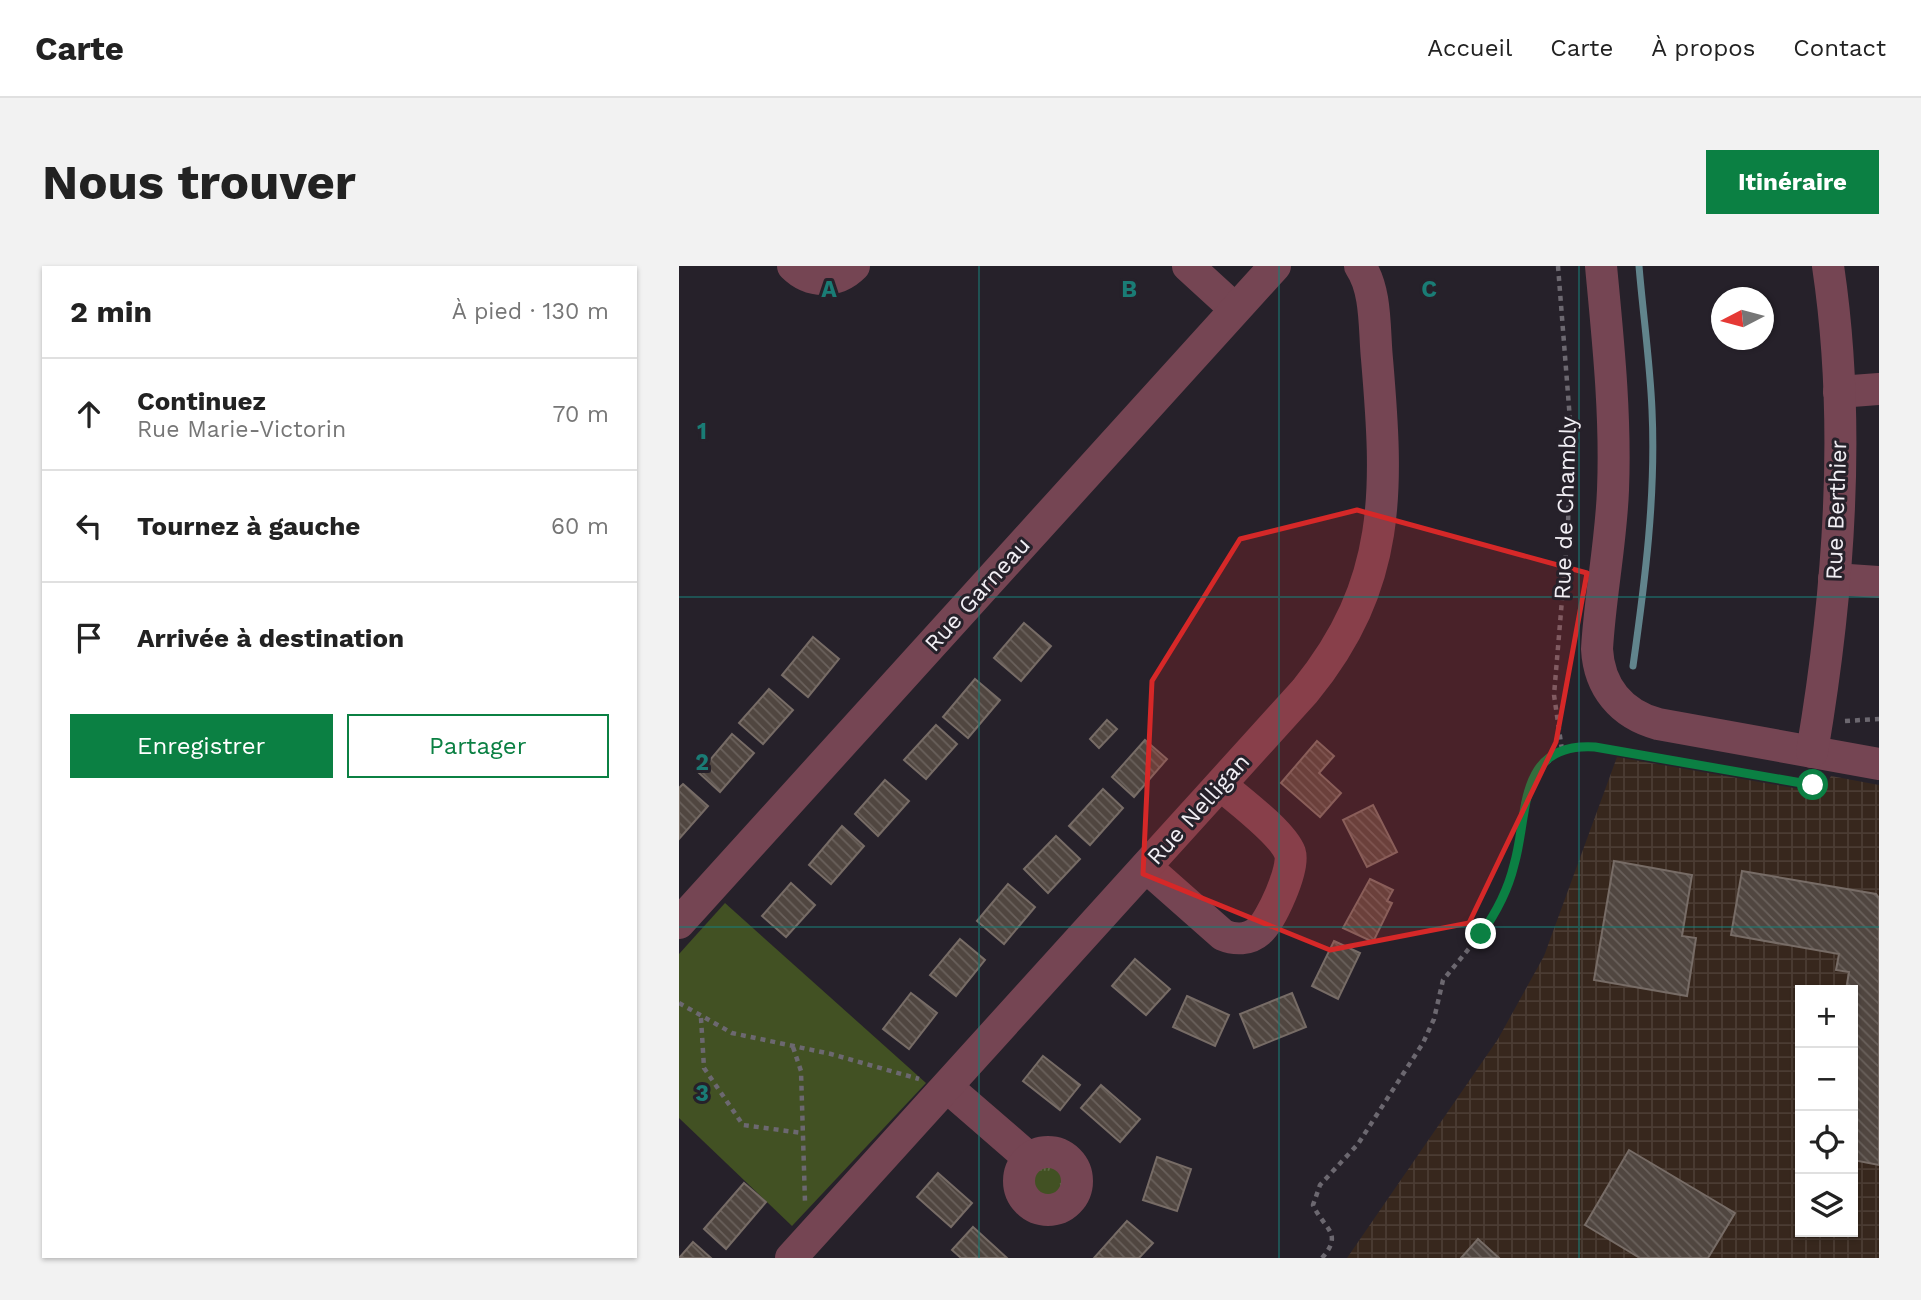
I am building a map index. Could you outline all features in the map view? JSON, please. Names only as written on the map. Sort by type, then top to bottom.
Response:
[{"type":"street","points":[[793,266],[811,278],[825,280],[839,276],[854,266]]},
{"type":"street","points":[[1188,266],[1235,309]]},
{"type":"street","name":"Rue Garneau","points":[[679,923],[1275,266]]},
{"type":"street","name":"Rue Nelligan","points":[[799,1249],[1221,785],[1329,660],[1357,609],[1374,556],[1382,509],[1385,456],[1371,296],[1360,266]]},
{"type":"street","name":"Rue de Chambly","points":[[1601,266],[1611,382],[1614,461],[1611,523],[1597,649],[1600,670],[1608,689],[1629,712],[1648,721],[1819,764]]},
{"type":"street","name":"Rue Berthier","points":[[1819,764],[1834,579],[1840,457],[1839,392],[1828,266]]},
{"type":"street","points":[[1839,392],[1879,389]]},
{"type":"street","points":[[1834,579],[1879,582]]},
{"type":"street","points":[[1819,764],[1879,764]]},
{"type":"street","points":[[1146,867],[1223,935],[1236,939],[1248,937],[1263,926],[1288,876],[1291,857],[1282,841],[1221,785]]},
{"type":"street","points":[[947,1087],[1028,1158]]},
{"type":"path","name":"Rue de Chambly","points":[[1558,266],[1570,420],[1568,528],[1555,695],[1562,750]]},
{"type":"path","points":[[1836,726],[1849,720],[1879,719]]},
{"type":"path","points":[[1322,1258],[1332,1246],[1333,1238],[1315,1209],[1314,1197],[1320,1185],[1366,1133],[1429,1033],[1443,980],[1489,923],[1506,889],[1517,855],[1526,793],[1543,766],[1562,750],[1577,746],[1595,747],[1814,785],[1820,784],[1819,764]]},
{"type":"path","points":[[679,1003],[732,1033],[831,1054],[947,1087]]},
{"type":"path","points":[[701,1017],[704,1068],[743,1125],[802,1133]]},
{"type":"path","points":[[793,1047],[801,1071],[799,1249]]},
{"type":"highlighted area","points":[[1357,510],[1587,573],[1556,742],[1469,923],[1330,950],[1143,874],[1152,681],[1240,539]]},
{"type":"shaded area","points":[[1617,757],[1811,791],[1825,787],[1831,776],[1879,785],[1879,1258],[1347,1258],[1498,1039],[1544,956]]},
{"type":"green space","points":[[725,903],[926,1083],[792,1226],[679,1118],[679,954]]},
{"type":"green space","points":[[1049,1161],[1063,1167],[1069,1181],[1063,1195],[1049,1201],[1035,1195],[1029,1181],[1035,1167]]},
{"type":"building","points":[[1024,623],[1051,646],[1021,681],[994,658]]},
{"type":"building","points":[[813,637],[839,659],[808,697],[782,675]]},
{"type":"building","points":[[975,679],[1000,700],[968,738],[943,717]]},
{"type":"building","points":[[769,689],[793,710],[763,744],[739,723]]},
{"type":"building","points":[[1107,720],[1117,729],[1099,748],[1090,739]]},
{"type":"building","points":[[936,725],[957,744],[926,779],[904,760]]},
{"type":"building","points":[[732,734],[754,753],[720,792],[699,773]]},
{"type":"building","points":[[1145,740],[1167,759],[1134,797],[1112,777]]},
{"type":"building","points":[[1317,741],[1334,756],[1319,773],[1341,793],[1320,817],[1281,783]]},
{"type":"building","points":[[885,780],[909,801],[878,836],[855,814]]},
{"type":"building","points":[[683,784],[708,806],[679,839],[679,788]]},
{"type":"building","points":[[1103,789],[1123,808],[1090,845],[1069,826]]},
{"type":"building","points":[[1373,805],[1397,852],[1367,867],[1343,820]]},
{"type":"building","points":[[842,826],[864,846],[831,884],[809,865]]},
{"type":"building","points":[[1056,836],[1080,859],[1048,893],[1024,869]]},
{"type":"building","points":[[1614,861],[1692,875],[1682,936],[1696,938],[1687,996],[1594,980]]},
{"type":"building","points":[[1742,871],[1876,894],[1879,898],[1879,1165],[1858,1161],[1858,985],[1847,985],[1849,972],[1836,970],[1839,954],[1731,935]]},
{"type":"building","points":[[1370,879],[1393,890],[1387,901],[1392,903],[1373,942],[1343,928]]},
{"type":"building","points":[[791,883],[815,905],[786,937],[762,916]]},
{"type":"building","points":[[1008,884],[1035,907],[1004,944],[977,921]]},
{"type":"building","points":[[960,939],[985,960],[956,996],[930,975]]},
{"type":"building","points":[[1334,941],[1360,953],[1338,999],[1312,986]]},
{"type":"building","points":[[1135,959],[1170,989],[1146,1015],[1112,986]]},
{"type":"building","points":[[911,993],[937,1013],[909,1049],[883,1029]]},
{"type":"building","points":[[1292,993],[1306,1027],[1254,1048],[1240,1014]]},
{"type":"building","points":[[1187,996],[1229,1015],[1215,1046],[1173,1027]]},
{"type":"building","points":[[1043,1056],[1080,1085],[1060,1110],[1023,1081]]},
{"type":"building","points":[[1101,1085],[1140,1119],[1120,1142],[1081,1108]]},
{"type":"building","points":[[1629,1150],[1735,1213],[1708,1258],[1640,1258],[1585,1225]]},
{"type":"building","points":[[1157,1157],[1191,1169],[1177,1211],[1143,1200]]},
{"type":"building","points":[[938,1173],[972,1203],[951,1227],[917,1197]]},
{"type":"building","points":[[744,1183],[766,1202],[726,1249],[704,1229]]},
{"type":"building","points":[[1127,1221],[1153,1243],[1139,1258],[1094,1258]]},
{"type":"building","points":[[973,1227],[1007,1258],[961,1258],[952,1250]]},
{"type":"building","points":[[1478,1239],[1499,1258],[1461,1258]]},
{"type":"building","points":[[693,1242],[711,1258],[679,1258]]},
{"type":"waterway","points":[[1633,666],[1651,506],[1653,442],[1639,266]]},
{"type":"route","points":[[1481,934],[1501,901],[1514,865],[1526,793],[1543,766],[1562,750],[1577,746],[1595,747],[1813,785]]}]
